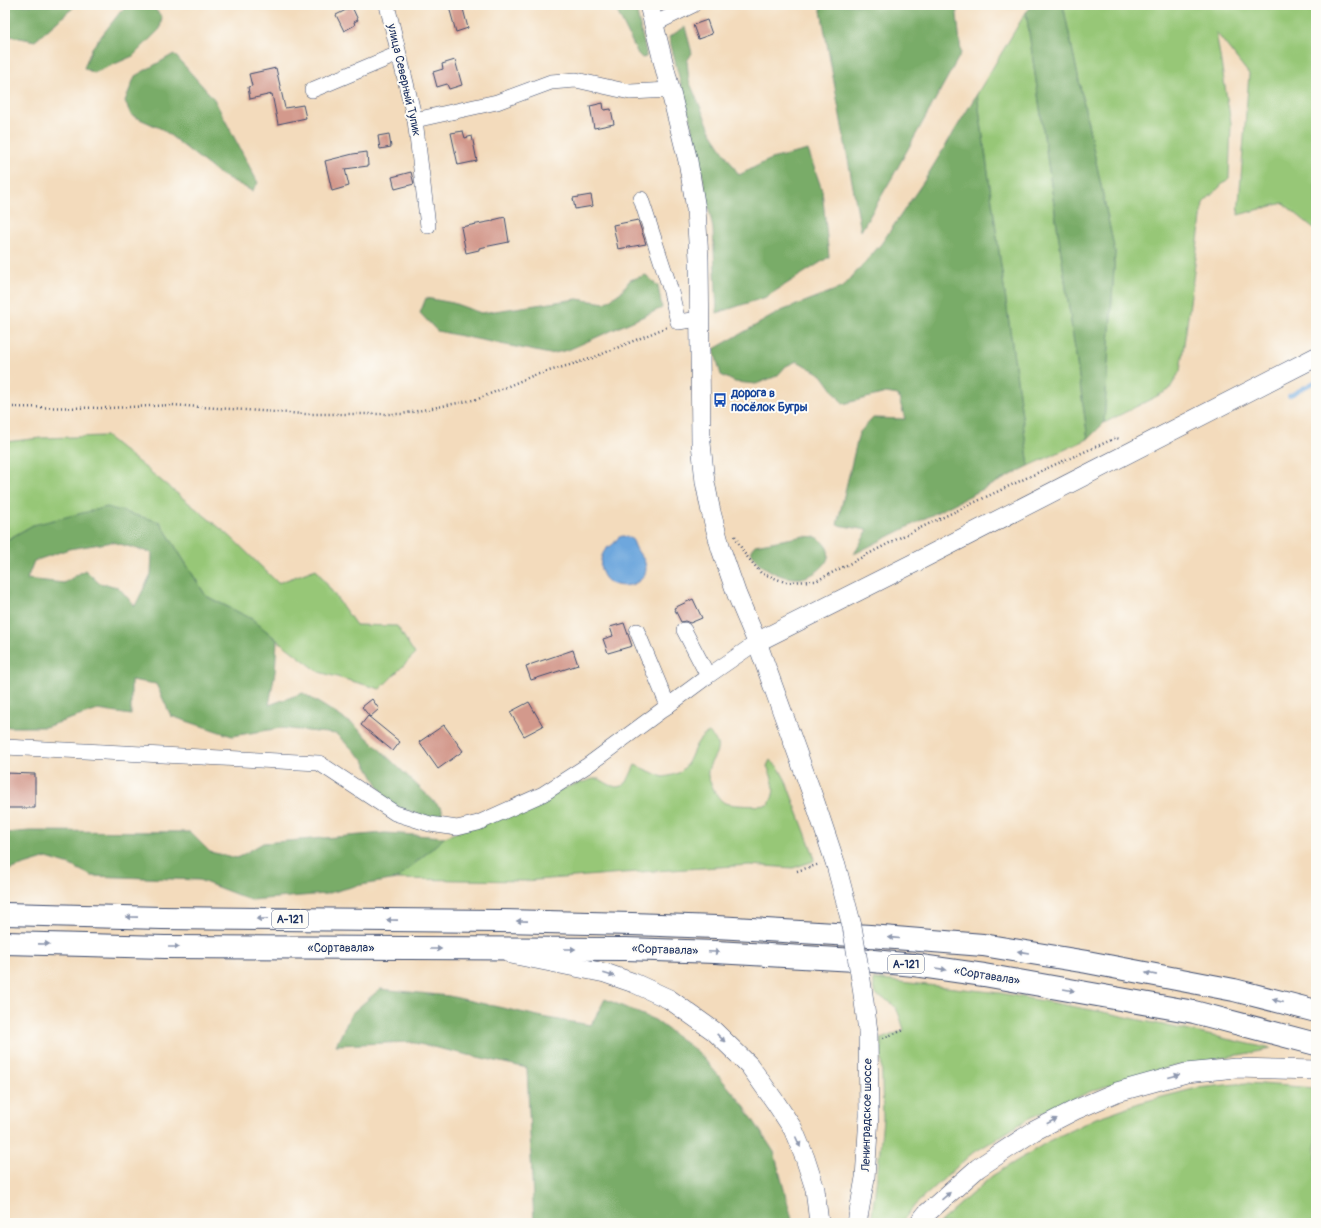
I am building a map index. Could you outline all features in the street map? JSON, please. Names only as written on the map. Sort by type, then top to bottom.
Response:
[{"type":"highway","name":"«Сортавала»","points":[[5,914],[162,918],[492,921],[632,924],[716,927],[870,936],[983,945],[1087,962],[1234,990],[1316,1011]]},
{"type":"highway","name":"«Сортавала»","points":[[5,943],[173,947],[626,949],[716,952],[914,965],[992,976],[1194,1012],[1316,1044]]},
{"type":"main road","name":"Ленинградское шоссе","points":[[649,5],[688,161],[696,209],[699,259],[700,436],[705,482],[721,549],[737,595],[757,642],[815,802],[835,862],[852,926],[861,980],[868,1037],[869,1116],[865,1178],[857,1223]]},
{"type":"main road","points":[[757,642],[1316,357]]},
{"type":"main road","points":[[489,949],[605,973],[634,983],[669,1000],[714,1031],[749,1065],[793,1129],[805,1158],[815,1189],[819,1223]]},
{"type":"main road","points":[[918,1223],[926,1213],[978,1168],[1028,1135],[1075,1110],[1117,1092],[1186,1073],[1236,1068],[1316,1070]]},
{"type":"street","name":"улица Северный Тупик","points":[[387,5],[415,120],[428,226]]},
{"type":"street","points":[[654,24],[693,5]]},
{"type":"street","points":[[312,90],[398,54]]},
{"type":"street","points":[[415,120],[497,102],[551,82],[576,80],[630,92],[670,90]]},
{"type":"street","points":[[641,199],[670,288],[678,322],[699,319]]},
{"type":"street","points":[[684,630],[708,676]]},
{"type":"street","points":[[637,631],[668,706]]},
{"type":"street","points":[[5,747],[319,763],[395,813],[430,824],[457,828],[478,823],[543,794],[588,765],[708,676],[757,642]]},
{"type":"path","points":[[5,407],[109,408],[172,405],[305,414],[402,414],[478,399],[532,376],[590,359],[678,322]]},
{"type":"path","points":[[733,532],[744,553],[760,572],[785,582],[816,581],[902,536],[1069,459]]},
{"type":"path","points":[[797,871],[835,862]]},
{"type":"path","points":[[868,1037],[904,1030]]},
{"type":"green space","points":[[5,5],[75,6],[35,41],[5,35]]},
{"type":"green space","points":[[129,5],[151,5],[162,17],[160,29],[133,56],[94,73],[84,68],[92,48],[121,11]]},
{"type":"green space","points":[[614,5],[635,5],[646,57],[642,58],[638,54]]},
{"type":"green space","points":[[820,5],[956,5],[961,53],[861,231]]},
{"type":"green space","points":[[1033,5],[1063,5],[1115,252],[1104,423],[1088,439],[1026,12]]},
{"type":"green space","points":[[1063,5],[1316,5],[1316,230],[1283,203],[1238,215],[1249,74],[1216,32],[1231,123],[1229,178],[1203,203],[1180,371],[1169,390],[1104,423],[1115,252]]},
{"type":"green space","points":[[1026,12],[1088,439],[1029,466],[977,94]]},
{"type":"green space","points":[[685,27],[692,53],[687,61],[689,81],[712,134],[739,175],[771,159],[808,150],[822,190],[829,257],[766,297],[717,313],[713,229],[697,148],[669,37]]},
{"type":"green space","points":[[174,54],[214,99],[258,183],[252,191],[218,173],[162,129],[131,115],[125,101],[135,76]]},
{"type":"green space","points":[[977,94],[1029,466],[854,554],[868,530],[837,525],[859,433],[873,418],[905,419],[898,395],[886,393],[843,404],[822,375],[797,361],[786,366],[777,376],[756,384],[735,382],[721,375],[714,349],[781,311],[843,287],[881,244],[924,181]]},
{"type":"green space","points":[[646,275],[658,286],[662,308],[568,350],[550,354],[437,331],[420,313],[426,298],[453,303],[481,313],[577,299],[605,303],[621,292],[630,280]]},
{"type":"green space","points":[[106,436],[231,537],[278,583],[316,569],[356,625],[397,626],[415,654],[380,689],[319,672],[252,619],[206,596],[160,522],[33,525],[5,541],[5,442],[41,438]]},
{"type":"green space","points":[[107,507],[160,522],[206,596],[252,619],[277,640],[275,672],[269,705],[303,693],[354,725],[442,809],[442,824],[388,803],[363,759],[336,734],[281,728],[232,736],[171,716],[156,684],[131,680],[131,715],[98,710],[45,727],[5,727],[5,541],[33,525]],"holes":[[[113,542],[152,553],[151,574],[135,606],[118,587],[99,583],[85,570],[64,583],[27,579],[34,561],[69,549]]]},
{"type":"green space","points":[[804,536],[819,538],[828,551],[826,562],[823,566],[818,571],[807,577],[793,578],[777,574],[760,564],[752,554],[751,550],[755,545]]},
{"type":"green space","points":[[709,733],[717,744],[717,748],[708,771],[708,775],[719,798],[723,802],[729,804],[746,806],[768,805],[774,790],[773,781],[767,766],[770,760],[779,768],[785,779],[813,853],[814,861],[793,868],[750,865],[525,881],[397,879],[445,837],[570,786],[593,779],[599,779],[616,787],[622,786],[627,782],[635,765],[663,777],[677,773],[685,767],[699,740]]},
{"type":"green space","points":[[30,831],[190,832],[210,852],[237,858],[263,843],[385,833],[445,837],[397,879],[355,886],[326,894],[251,900],[199,880],[92,876],[70,865],[47,858],[5,871],[5,833]]},
{"type":"green space","points":[[873,979],[1000,993],[1108,1013],[1272,1049],[1171,1067],[1094,1090],[1030,1118],[970,1155],[915,1205],[901,1223],[871,1223],[883,1119],[881,1039],[904,1030],[898,1012],[893,1004],[876,996]]},
{"type":"green space","points":[[380,989],[449,996],[547,1018],[591,1025],[605,999],[655,1020],[698,1052],[742,1103],[774,1152],[793,1223],[534,1223],[527,1068],[410,1042],[336,1045],[352,1013]]},
{"type":"green space","points":[[1246,1083],[1316,1088],[1316,1223],[939,1223],[992,1176],[1049,1141],[1096,1118],[1139,1103],[1197,1088]]},
{"type":"water","points":[[623,536],[633,540],[637,550],[643,558],[646,571],[643,577],[637,582],[630,585],[621,586],[613,584],[606,579],[601,569],[601,563],[605,550],[614,544],[618,538]]},
{"type":"building","points":[[462,5],[468,28],[456,32],[449,7]]},
{"type":"building","points":[[352,7],[358,20],[354,22],[355,25],[344,31],[336,15]]},
{"type":"building","points":[[707,20],[712,34],[698,39],[693,25]]},
{"type":"building","points":[[455,60],[462,85],[449,89],[447,84],[437,87],[433,72],[443,69],[442,64]]},
{"type":"building","points":[[276,68],[285,108],[303,105],[306,118],[278,124],[272,94],[250,99],[248,87],[252,86],[249,74]]},
{"type":"building","points":[[603,103],[604,110],[611,109],[614,124],[594,128],[590,106]]},
{"type":"building","points":[[463,131],[465,138],[472,136],[477,161],[458,165],[451,133]]},
{"type":"building","points":[[389,134],[391,147],[380,149],[378,136]]},
{"type":"building","points":[[367,152],[368,166],[345,169],[349,186],[332,191],[325,161]]},
{"type":"building","points":[[411,172],[414,184],[395,189],[392,177]]},
{"type":"building","points":[[591,195],[593,206],[575,209],[573,198]]},
{"type":"building","points":[[505,217],[509,242],[479,248],[479,250],[466,253],[461,227],[493,221]]},
{"type":"building","points":[[638,220],[646,244],[618,249],[613,225]]},
{"type":"building","points":[[693,599],[702,618],[690,623],[685,621],[681,622],[674,608]]},
{"type":"building","points":[[624,623],[632,646],[608,653],[603,639],[613,636],[610,627]]},
{"type":"building","points":[[573,650],[578,665],[531,680],[526,666]]},
{"type":"building","points":[[372,699],[379,709],[370,717],[362,707]]},
{"type":"building","points":[[529,702],[543,726],[524,736],[510,712]]},
{"type":"building","points":[[368,716],[400,742],[393,751],[361,725]]},
{"type":"building","points":[[444,725],[463,751],[438,769],[419,742]]},
{"type":"building","points":[[5,773],[35,774],[35,808],[5,808]]},
{"type":"waterway","points":[[1289,396],[1316,381]]},
{"type":"place","name":"дорога в посёлок Бугры","points":[[720,400]]}]
